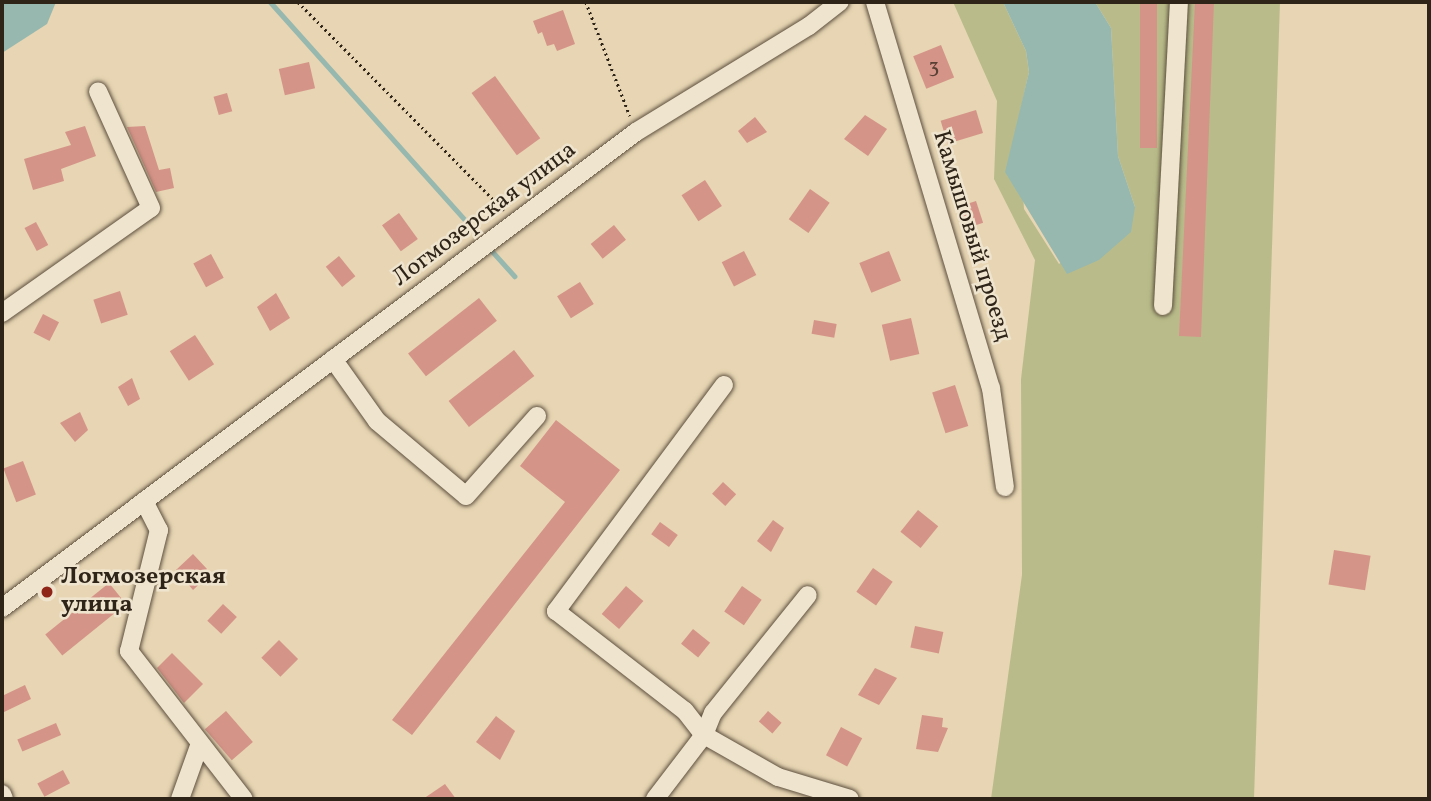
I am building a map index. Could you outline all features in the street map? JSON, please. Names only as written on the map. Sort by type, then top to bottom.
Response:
[{"type":"street","name":"Логмозерская улица","points":[[2,608],[636,132],[809,26],[840,2]]},
{"type":"street","name":"Камышовый проезд","points":[[875,2],[991,388],[1005,487]]},
{"type":"street","points":[[1163,306],[1179,2]]},
{"type":"street","points":[[2,313],[151,208],[98,91]]},
{"type":"street","points":[[333,359],[377,421],[466,496],[537,416]]},
{"type":"street","points":[[724,385],[556,611],[685,711],[705,735],[778,777],[850,799]]},
{"type":"street","points":[[144,501],[159,530],[129,651],[244,799]]},
{"type":"street","points":[[655,799],[705,735],[713,713],[808,595]]},
{"type":"street","points":[[180,799],[200,743]]},
{"type":"street","points":[[2,794],[4,799]]},
{"type":"path","points":[[299,2],[516,222]]},
{"type":"path","points":[[586,2],[636,132]]},
{"type":"green space","points":[[953,2],[1003,2],[1026,51],[1029,72],[1018,121],[1024,209],[1059,264],[1135,207],[1118,156],[1111,28],[1095,2],[1280,2],[1254,799],[991,799],[1022,575],[1021,379],[1035,260],[994,179],[997,101]]},
{"type":"water","points":[[2,2],[56,2],[47,24],[2,53]]},
{"type":"water","points":[[1003,2],[1095,2],[1111,28],[1118,156],[1135,207],[1131,232],[1099,260],[1067,274],[1005,172],[1029,72],[1026,51]]},
{"type":"building","points":[[1140,2],[1157,2],[1157,148],[1140,148]]},
{"type":"building","points":[[1195,2],[1214,2],[1201,337],[1179,336]]},
{"type":"building","points":[[563,10],[575,44],[557,51],[554,44],[547,46],[542,32],[538,34],[533,21]]},
{"type":"building","points":[[941,45],[954,77],[926,89],[913,56]]},
{"type":"building","points":[[309,62],[315,88],[285,95],[279,69]]},
{"type":"building","points":[[495,76],[540,138],[517,155],[472,93]]},
{"type":"building","points":[[227,93],[232,111],[219,115],[214,97]]},
{"type":"building","points":[[976,110],[983,133],[948,144],[941,121]]},
{"type":"building","points":[[865,115],[887,129],[868,156],[844,139]]},
{"type":"building","points":[[755,117],[767,132],[747,143],[738,131]]},
{"type":"building","points":[[85,126],[96,156],[61,169],[64,181],[33,190],[24,159],[71,145],[65,132]]},
{"type":"building","points":[[145,126],[159,170],[170,168],[174,188],[156,192],[127,127]]},
{"type":"building","points":[[705,180],[722,206],[698,221],[682,195]]},
{"type":"building","points":[[810,189],[830,203],[808,233],[789,219]]},
{"type":"building","points":[[976,201],[983,223],[967,228],[960,206]]},
{"type":"building","points":[[399,213],[418,239],[401,251],[382,225]]},
{"type":"building","points":[[36,222],[48,245],[37,251],[25,228]]},
{"type":"building","points":[[614,225],[626,240],[603,259],[591,244]]},
{"type":"building","points":[[744,251],[756,275],[734,286],[722,262]]},
{"type":"building","points":[[889,251],[901,281],[871,293],[859,263]]},
{"type":"building","points":[[211,254],[224,278],[206,287],[193,263]]},
{"type":"building","points":[[339,256],[355,276],[342,287],[326,267]]},
{"type":"building","points":[[580,282],[594,304],[571,318],[557,296]]},
{"type":"building","points":[[120,291],[128,315],[101,323],[93,300]]},
{"type":"building","points":[[276,293],[290,318],[270,331],[257,307]]},
{"type":"building","points":[[479,298],[497,321],[426,376],[408,353]]},
{"type":"building","points":[[43,314],[59,322],[50,341],[33,333]]},
{"type":"building","points":[[911,318],[919,354],[890,361],[882,325]]},
{"type":"building","points":[[814,320],[837,324],[834,338],[812,334]]},
{"type":"building","points":[[195,335],[214,364],[189,381],[170,351]]},
{"type":"building","points":[[514,350],[534,376],[469,427],[449,401]]},
{"type":"building","points":[[132,378],[140,399],[128,406],[118,387]]},
{"type":"building","points":[[955,385],[968,426],[945,433],[932,392]]},
{"type":"building","points":[[80,412],[88,430],[75,442],[60,423]]},
{"type":"building","points":[[556,420],[620,470],[412,735],[392,720],[565,502],[520,466]]},
{"type":"building","points":[[23,461],[36,495],[16,502],[3,469]]},
{"type":"building","points":[[723,482],[736,494],[725,506],[712,494]]},
{"type":"building","points":[[918,510],[938,526],[921,548],[900,532]]},
{"type":"building","points":[[773,520],[784,528],[771,552],[757,541]]},
{"type":"building","points":[[660,522],[678,535],[669,547],[651,534]]},
{"type":"building","points":[[1334,550],[1371,556],[1365,590],[1329,585]]},
{"type":"building","points":[[193,554],[207,569],[203,573],[207,577],[193,590],[176,570]]},
{"type":"building","points":[[873,568],[893,582],[876,606],[856,592]]},
{"type":"building","points":[[109,583],[126,604],[62,656],[45,635]]},
{"type":"building","points":[[626,586],[643,601],[619,629],[602,614]]},
{"type":"building","points":[[742,586],[762,600],[744,625],[724,611]]},
{"type":"building","points":[[223,604],[237,617],[221,634],[207,621]]},
{"type":"building","points":[[915,626],[943,632],[939,654],[910,648]]},
{"type":"building","points":[[693,629],[710,643],[698,658],[681,644]]},
{"type":"building","points":[[279,640],[298,659],[280,677],[261,658]]},
{"type":"building","points":[[172,653],[203,684],[184,703],[157,668]]},
{"type":"building","points":[[875,668],[897,678],[879,705],[858,695]]},
{"type":"building","points":[[25,685],[31,699],[2,713],[2,696]]},
{"type":"building","points":[[226,711],[253,742],[232,760],[205,729]]},
{"type":"building","points":[[768,711],[782,723],[772,733],[759,722]]},
{"type":"building","points":[[922,715],[943,718],[942,727],[948,728],[938,752],[916,749]]},
{"type":"building","points":[[496,716],[515,731],[500,760],[476,742]]},
{"type":"building","points":[[56,723],[61,735],[22,751],[17,739]]},
{"type":"building","points":[[841,727],[862,738],[847,767],[826,755]]},
{"type":"building","points":[[63,770],[70,783],[44,797],[37,784]]},
{"type":"building","points":[[445,784],[456,799],[423,799]]},
{"type":"waterway","points":[[270,2],[473,229]]},
{"type":"waterway","points":[[489,248],[514,276]]},
{"type":"place","name":"Логмозерская улица","points":[[47,592]]}]
